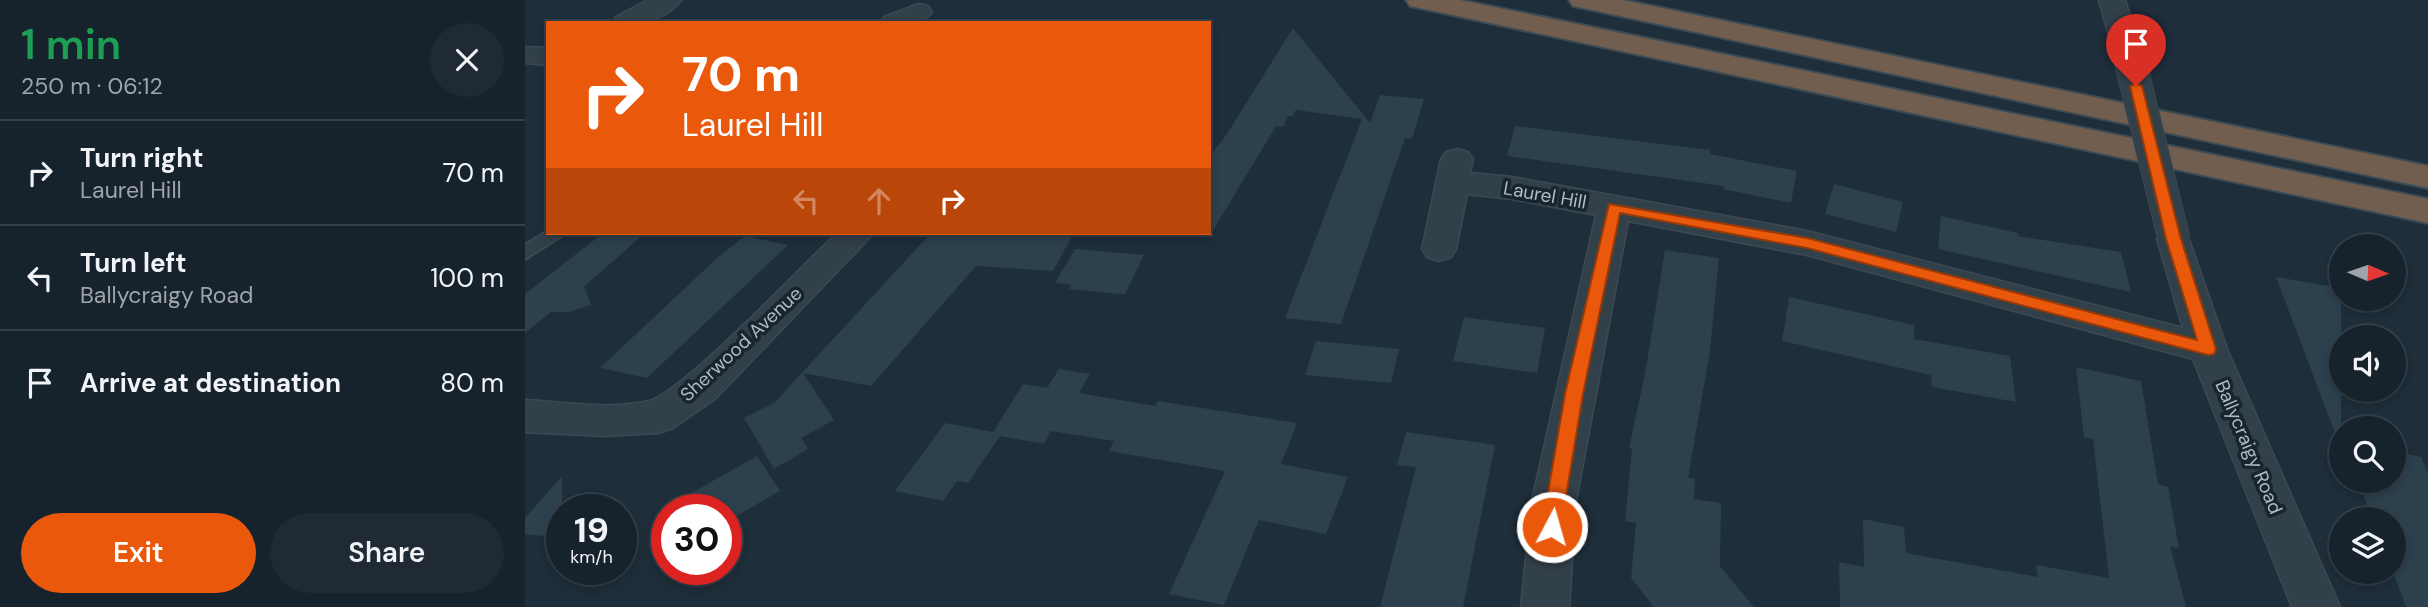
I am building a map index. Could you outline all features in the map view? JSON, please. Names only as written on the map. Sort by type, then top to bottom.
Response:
[{"type":"highway","points":[[1420,0],[2428,211]]},
{"type":"highway","points":[[1583,0],[2428,177]]},
{"type":"street","points":[[630,21],[668,0]]},
{"type":"street","name":"Ballycraigy Road","points":[[2112,0],[2130,61],[2174,239],[2208,349],[2316,607]]},
{"type":"street","points":[[899,21],[919,12]]},
{"type":"street","name":"Laurel Hill","points":[[1439,249],[1455,170],[1512,188],[1807,243],[2208,349]]},
{"type":"street","points":[[1545,607],[1554,501],[1614,208]]},
{"type":"street","name":"Sherwood Avenue","points":[[525,416],[604,419],[659,417],[702,387],[855,235]]},
{"type":"lane","points":[[525,253],[554,235]]},
{"type":"building","points":[[1293,28],[1370,123],[1380,95],[1424,99],[1412,139],[1405,138],[1341,324],[1285,318],[1362,119],[1296,110],[1292,116],[1288,116],[1283,127],[1276,126],[1211,234],[1211,154],[1227,134]]},
{"type":"building","points":[[1515,126],[1710,150],[1710,154],[1797,171],[1791,203],[1723,189],[1724,186],[1507,156]]},
{"type":"building","points":[[1834,184],[1903,202],[1896,232],[1825,214]]},
{"type":"building","points":[[1941,216],[2018,233],[2018,236],[2121,252],[2131,292],[1938,249]]},
{"type":"building","points":[[600,235],[643,235],[584,287],[591,305],[569,312],[551,312],[525,333],[525,294]]},
{"type":"building","points":[[929,235],[1072,237],[1053,271],[976,266],[871,386],[803,373],[834,420],[801,438],[808,449],[774,469],[744,418],[775,402]]},
{"type":"building","points":[[745,236],[788,245],[647,378],[600,368],[717,258]]},
{"type":"building","points":[[1075,249],[1144,255],[1125,294],[1120,294],[1069,289],[1071,285],[1055,283]]},
{"type":"building","points":[[1665,250],[1719,258],[1710,351],[1688,478],[1695,479],[1694,499],[1721,503],[1720,566],[1754,607],[1654,607],[1631,578],[1636,523],[1625,521],[1632,449],[1629,448],[1645,374]]},
{"type":"building","points":[[2276,277],[2329,286],[2329,312],[2341,312],[2341,325],[2329,325],[2329,402],[2341,402],[2341,416],[2329,417]]},
{"type":"building","points":[[1789,297],[1914,325],[1914,339],[2010,356],[2016,402],[1932,387],[1931,375],[1782,341]]},
{"type":"building","points":[[1464,317],[1545,328],[1537,373],[1453,361]]},
{"type":"building","points":[[1316,341],[1399,349],[1391,383],[1305,375]]},
{"type":"building","points":[[2076,367],[2141,381],[2158,484],[2168,487],[2179,548],[2170,546],[2186,607],[1840,607],[1839,562],[1864,567],[1863,519],[1904,527],[1906,553],[2038,577],[2036,565],[2109,578],[2093,439],[2084,437]]},
{"type":"building","points":[[1059,369],[1090,374],[1079,393],[1155,406],[1158,401],[1297,423],[1281,464],[1348,477],[1326,534],[1259,520],[1224,605],[1169,594],[1225,471],[1109,451],[1114,441],[1051,431],[1044,444],[1000,436],[968,483],[957,481],[943,501],[895,491],[945,423],[993,432],[1023,384],[1047,388]]},
{"type":"building","points":[[1406,432],[1495,445],[1463,607],[1380,607],[1416,467],[1397,465]]},
{"type":"building","points":[[2406,454],[2421,457],[2428,473],[2428,607],[2406,607],[2397,584],[2406,584],[2406,507],[2368,507],[2363,493],[2406,493]]},
{"type":"building","points":[[757,456],[780,491],[742,513],[742,494],[690,494]]},
{"type":"building","points":[[562,476],[562,494],[546,494]]},
{"type":"building","points":[[546,494],[546,536],[525,534],[525,518]]},
{"type":"route","points":[[1552,527],[1554,501],[1574,394],[1614,208],[1807,243],[2208,349],[2174,239],[2136,86]]}]
